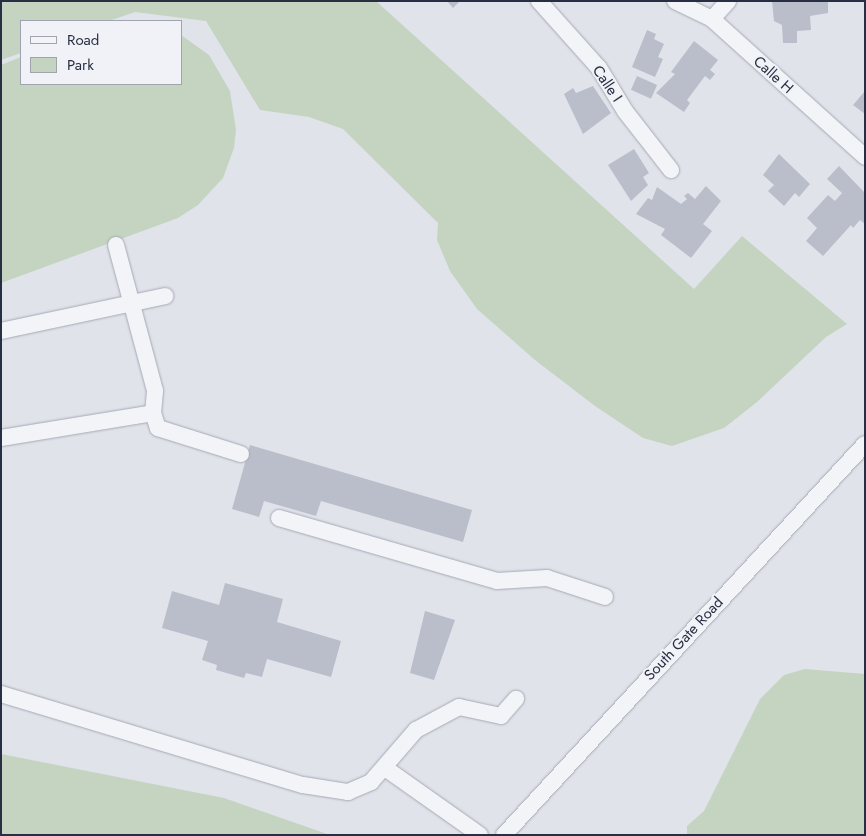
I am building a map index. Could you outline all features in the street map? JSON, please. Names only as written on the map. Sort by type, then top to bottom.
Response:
[{"type":"street","name":"Calle I","points":[[539,1],[599,68],[625,111],[671,170]]},
{"type":"street","name":"Calle H","points":[[675,1],[712,20],[865,157]]},
{"type":"street","points":[[712,20],[728,1]]},
{"type":"street","points":[[116,245],[155,391],[153,413],[158,428],[241,454]]},
{"type":"street","points":[[1,330],[165,296]]},
{"type":"street","points":[[1,438],[153,413]]},
{"type":"street","name":"South Gate Road","points":[[504,835],[865,444]]},
{"type":"street","points":[[279,518],[497,581],[547,578],[605,597]]},
{"type":"street","points":[[1,694],[328,790],[348,792],[371,782],[416,730],[459,707],[501,716],[516,699]]},
{"type":"street","points":[[385,768],[480,835]]},
{"type":"green space","points":[[1,1],[376,1],[694,289],[742,236],[847,324],[826,337],[757,402],[724,428],[672,446],[643,438],[595,406],[535,360],[477,309],[450,271],[437,240],[438,223],[343,129],[309,117],[260,110],[206,21],[135,12],[112,20],[20,20],[20,53],[1,60]]},
{"type":"green space","points":[[182,36],[209,55],[230,91],[236,130],[234,148],[223,178],[198,205],[178,218],[1,283],[1,65],[20,57],[20,85],[182,85]]},
{"type":"green space","points":[[805,669],[865,674],[865,835],[687,835],[687,826],[704,811],[760,699],[784,675]]},
{"type":"green space","points":[[1,754],[224,798],[330,835],[1,835]]},
{"type":"building","points":[[447,1],[460,1],[453,8]]},
{"type":"building","points":[[772,1],[828,1],[828,13],[810,16],[811,30],[797,31],[797,43],[783,43],[782,25],[774,21]]},
{"type":"building","points":[[647,30],[656,34],[654,39],[664,44],[658,57],[663,59],[655,77],[632,67]]},
{"type":"building","points":[[694,41],[718,60],[710,70],[715,74],[710,80],[705,76],[687,100],[690,103],[684,112],[656,93],[675,74],[671,72]]},
{"type":"building","points":[[637,76],[657,85],[651,99],[631,90]]},
{"type":"building","points":[[593,86],[611,113],[583,134],[564,94],[573,88],[576,93]]},
{"type":"building","points":[[865,91],[865,114],[853,105]]},
{"type":"building","points":[[634,149],[649,173],[643,177],[648,185],[631,201],[608,165]]},
{"type":"building","points":[[779,154],[810,184],[799,197],[795,193],[784,206],[768,191],[774,185],[763,175]]},
{"type":"building","points":[[839,166],[865,193],[865,224],[860,220],[853,228],[851,225],[823,256],[806,241],[817,228],[807,218],[828,195],[835,201],[842,193],[827,179]]},
{"type":"building","points":[[706,186],[721,201],[703,224],[712,231],[691,258],[661,235],[665,229],[636,214],[648,198],[652,200],[657,187],[681,204],[687,199],[684,196],[688,193],[695,199]]},
{"type":"building","points":[[250,445],[472,510],[463,542],[321,501],[316,516],[264,501],[259,517],[232,509]]},
{"type":"building","points":[[225,583],[283,599],[277,622],[341,641],[331,677],[267,659],[262,677],[246,673],[244,678],[216,670],[217,665],[202,660],[208,641],[162,628],[172,591],[219,605]]},
{"type":"building","points":[[425,611],[455,620],[434,680],[410,673]]}]
